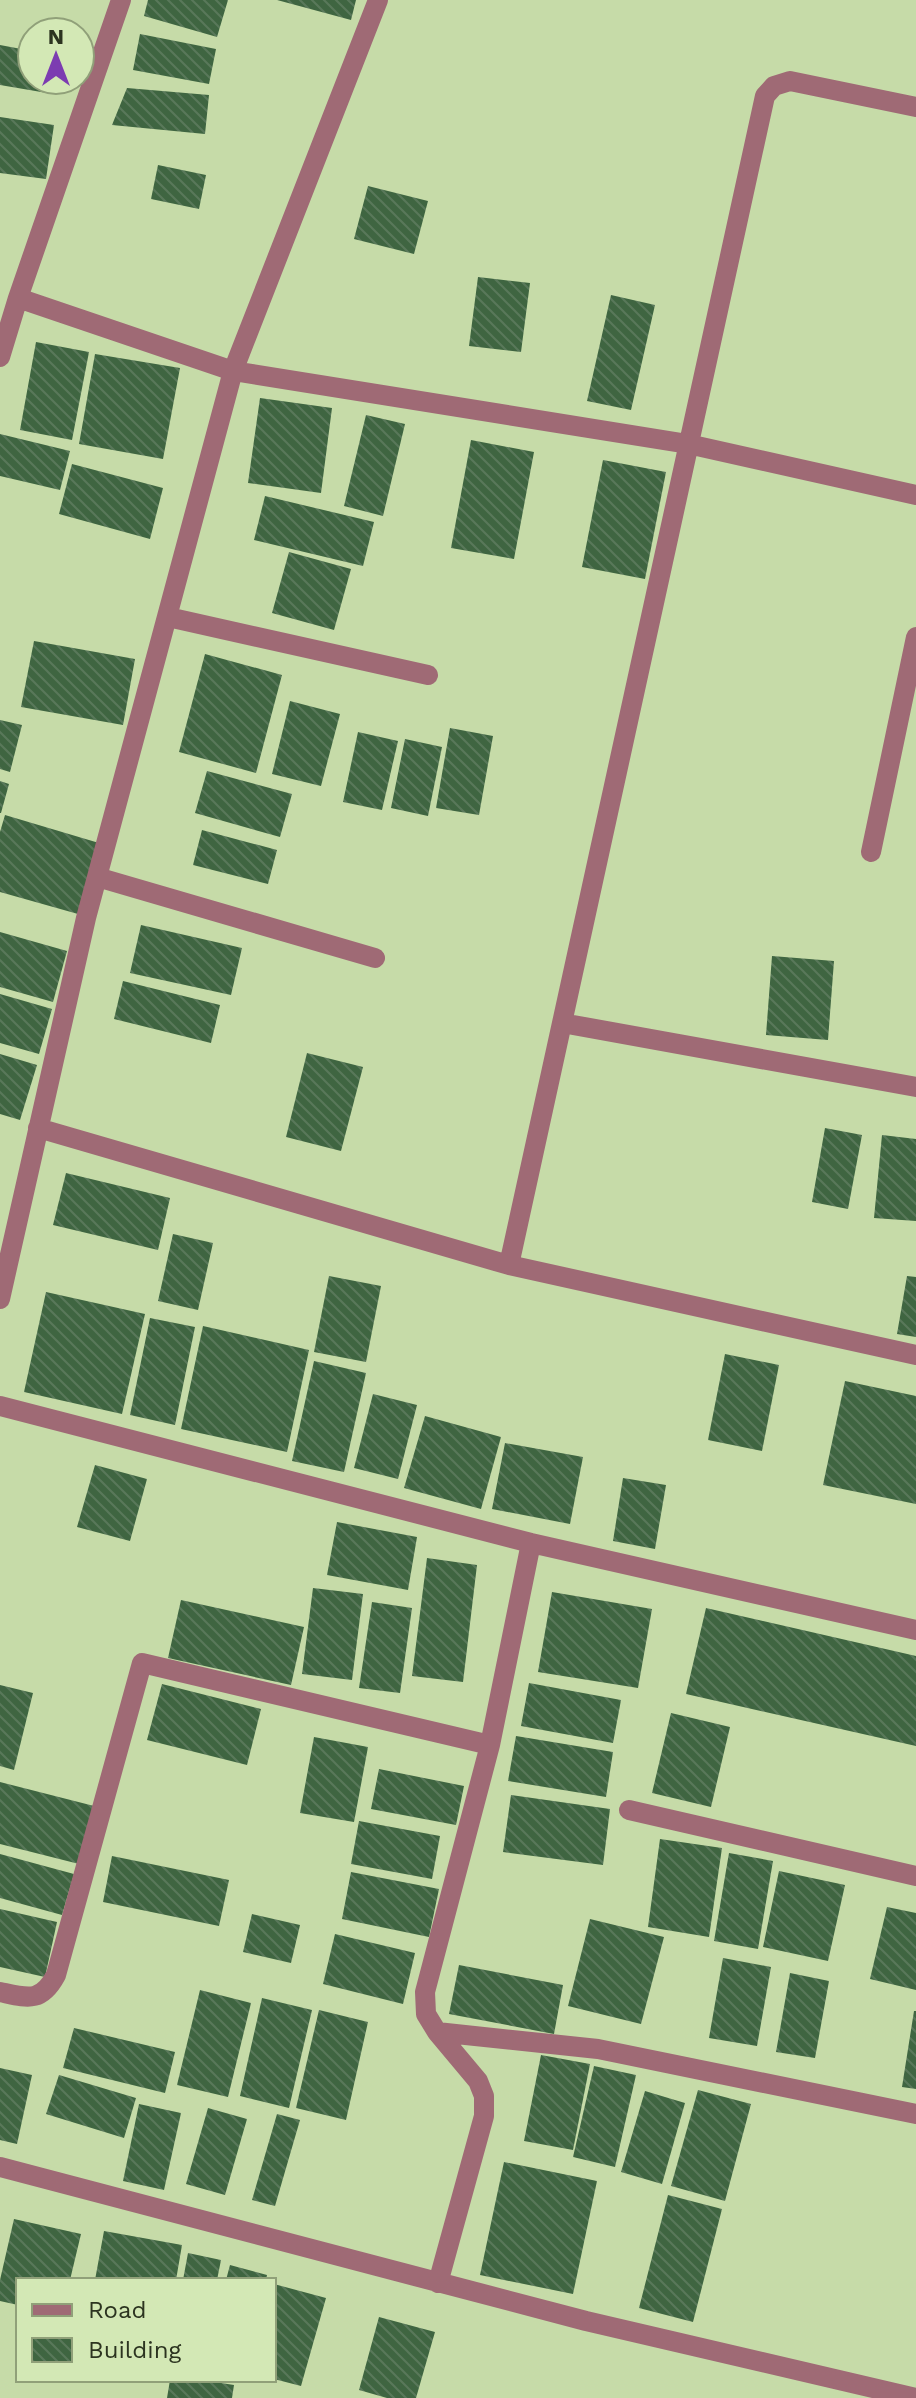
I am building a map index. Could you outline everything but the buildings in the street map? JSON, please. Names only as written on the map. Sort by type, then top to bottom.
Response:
[{"type":"street","points":[[0,357],[121,0]]},
{"type":"street","points":[[0,1299],[97,877],[233,371],[378,0]]},
{"type":"street","points":[[509,1265],[765,96],[774,86],[790,81],[916,107]]},
{"type":"street","points":[[18,298],[233,371],[688,444],[916,495]]},
{"type":"street","points":[[168,617],[428,675]]},
{"type":"street","points":[[871,852],[916,637]]},
{"type":"street","points":[[97,877],[375,958]]},
{"type":"street","points":[[562,1023],[916,1087]]},
{"type":"street","points":[[38,1128],[509,1265],[916,1355]]},
{"type":"street","points":[[0,1406],[531,1543],[916,1630]]},
{"type":"street","points":[[438,2283],[484,2116],[484,2096],[478,2081],[426,2014],[425,1992],[490,1745],[531,1543]]},
{"type":"street","points":[[0,1992],[32,1998],[48,1991],[56,1975],[142,1663],[490,1745]]},
{"type":"street","points":[[629,1810],[916,1876]]},
{"type":"street","points":[[437,2032],[598,2049],[916,2114]]},
{"type":"street","points":[[0,2167],[616,2329],[916,2398]]}]
